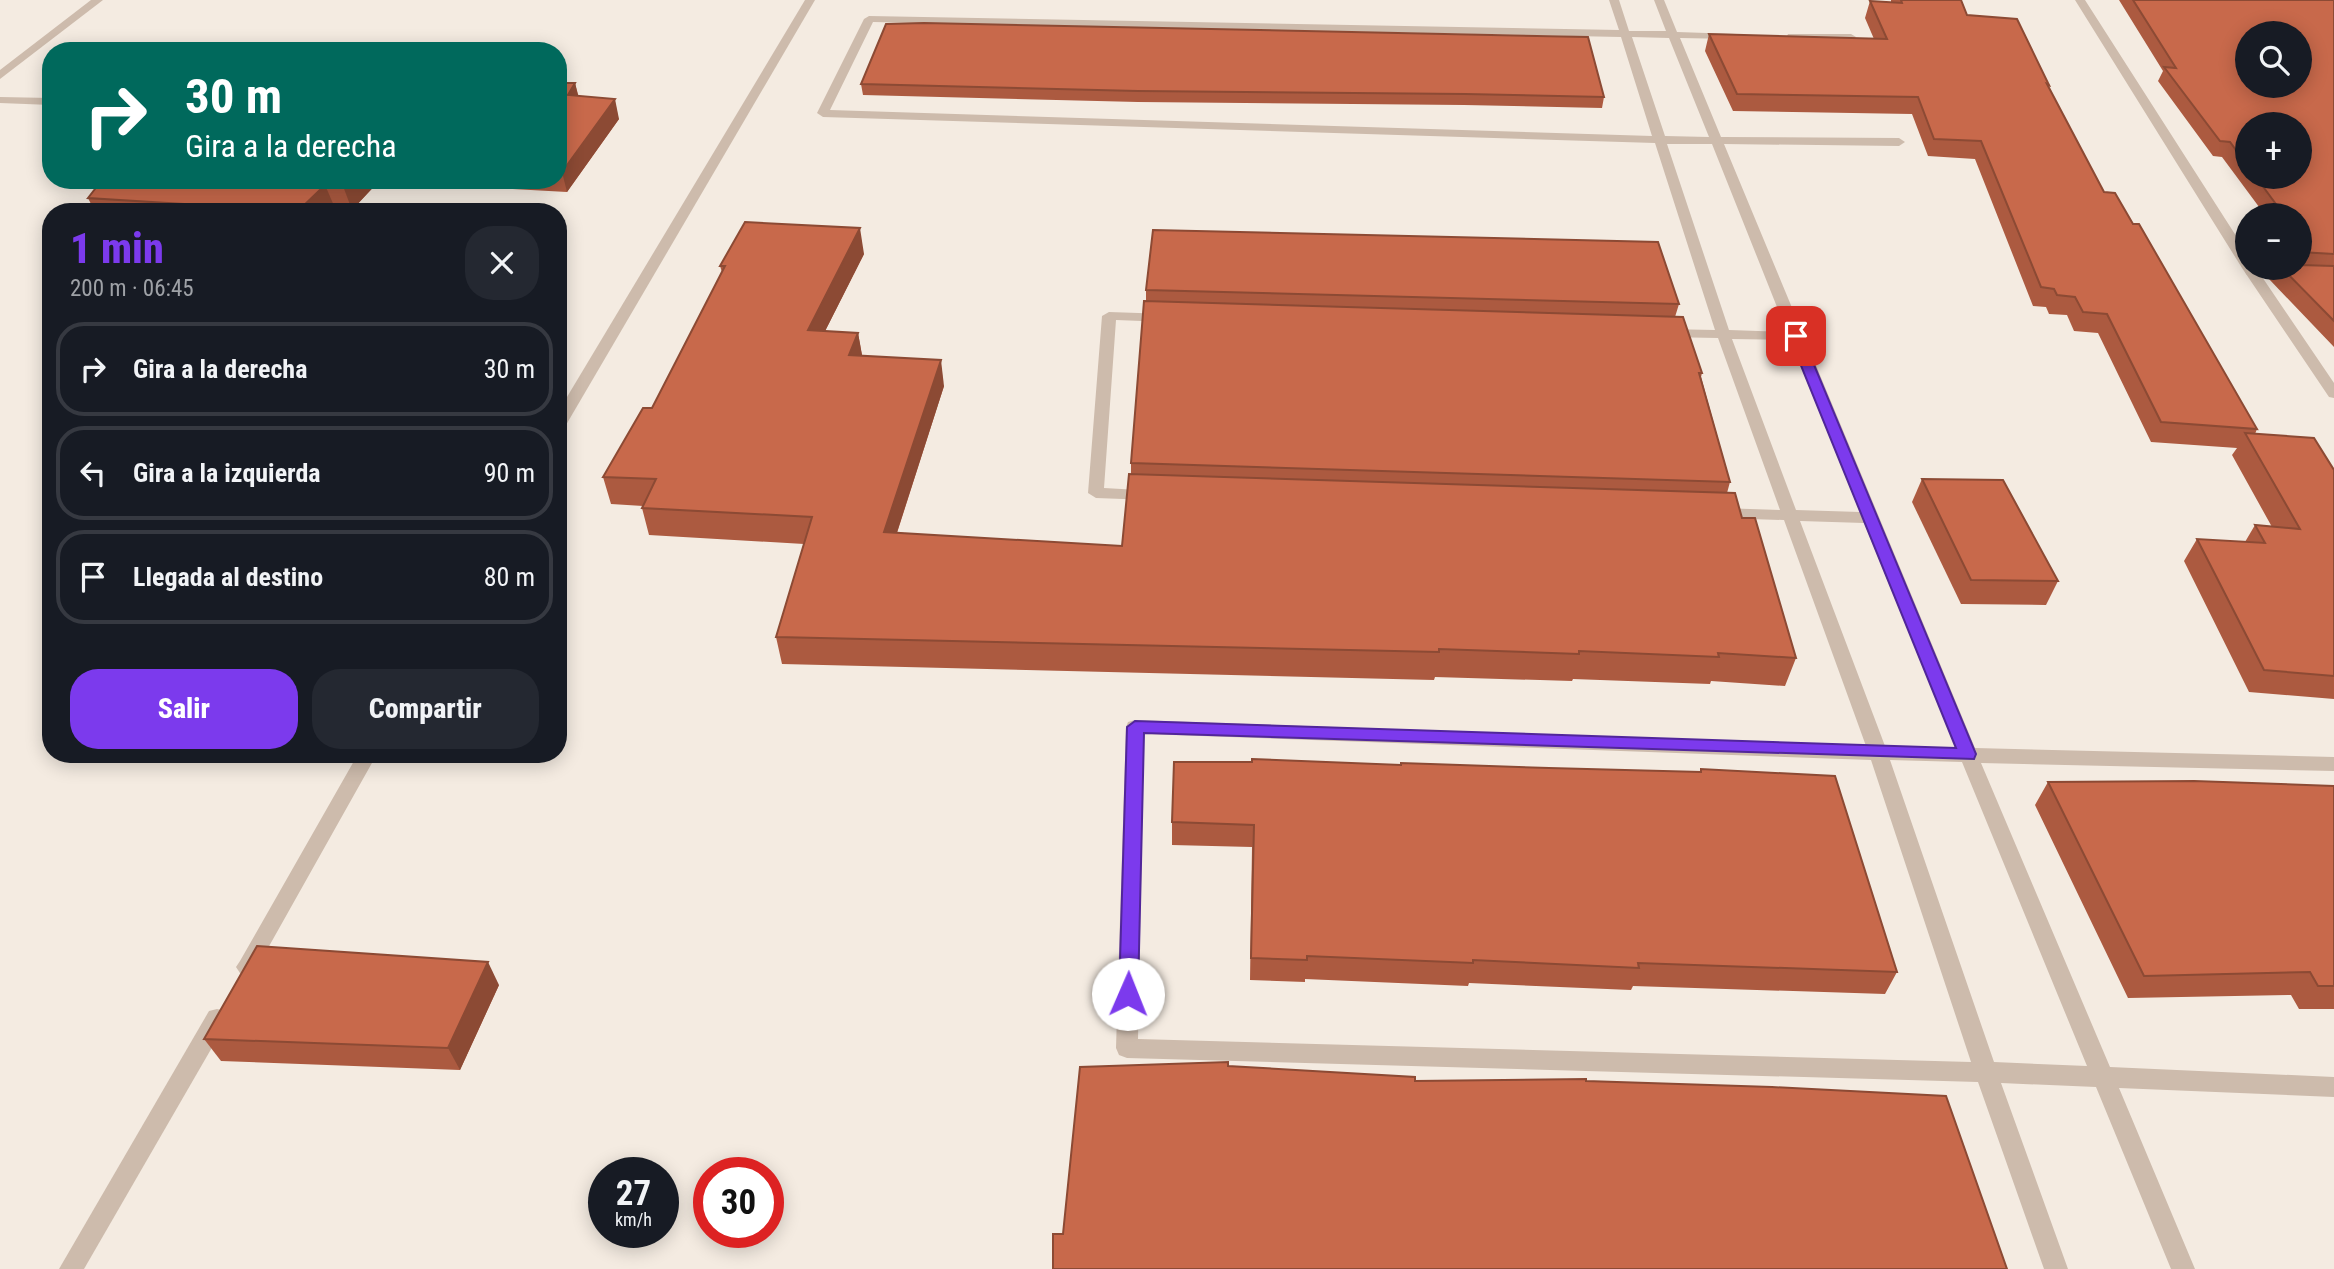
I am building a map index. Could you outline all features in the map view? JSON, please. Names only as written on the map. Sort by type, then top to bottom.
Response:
[{"type":"street","points":[[44,42],[99,0]]},
{"type":"street","points":[[567,410],[810,0]]},
{"type":"street","points":[[1614,0],[1723,334],[1878,753],[2056,1269]]},
{"type":"street","points":[[1659,0],[1870,518],[2183,1269]]},
{"type":"street","points":[[2080,0],[2235,244]]},
{"type":"street","points":[[1742,36],[869,19],[823,113],[1660,140],[1899,142]]},
{"type":"street","points":[[1783,36],[1852,37]]},
{"type":"street","points":[[0,76],[42,44]]},
{"type":"street","points":[[0,100],[42,102]]},
{"type":"street","points":[[2312,274],[2334,276]]},
{"type":"street","points":[[2258,280],[2334,394]]},
{"type":"street","points":[[1166,496],[1096,494],[1109,316],[1178,318]]},
{"type":"street","points":[[1653,332],[1796,336]]},
{"type":"street","points":[[1708,513],[1870,518]]},
{"type":"street","points":[[2334,764],[1878,753],[1135,727],[1127,1048],[1986,1072],[2334,1087]]},
{"type":"street","points":[[71,1269],[363,763]]},
{"type":"building","points":[[1901,0],[1961,0],[1967,15],[2017,19],[2049,85],[2047,84],[2104,192],[2115,193],[2133,224],[2139,224],[2257,429],[2161,422],[2107,314],[2083,312],[2075,297],[2057,295],[2054,289],[2041,287],[1981,141],[1934,139],[1918,97],[1737,94],[1709,34],[1887,39],[1870,1],[1902,3]]},
{"type":"building","points":[[2133,0],[2334,0],[2334,254],[2312,253],[2312,203],[2275,203],[2265,189],[2312,189],[2312,112],[2235,112],[2235,149],[2230,142],[2220,141],[2164,67],[2176,68]]},
{"type":"building","points":[[886,24],[1588,37],[1604,97],[1138,91],[861,84]]},
{"type":"building","points":[[567,83],[575,83],[568,95],[615,99],[567,165]]},
{"type":"building","points":[[95,189],[321,189],[306,203],[169,203],[88,198]]},
{"type":"building","points":[[745,222],[860,228],[808,330],[858,333],[849,355],[941,360],[884,532],[1122,546],[1129,474],[1735,493],[1742,518],[1755,518],[1796,658],[1718,653],[1719,657],[1579,651],[1579,654],[1439,649],[1439,652],[776,637],[812,517],[642,508],[656,479],[603,477],[643,408],[652,408],[725,266],[720,266]]},
{"type":"building","points":[[1153,230],[1658,242],[1679,304],[1146,290]]},
{"type":"building","points":[[2312,265],[2334,266],[2334,321],[2294,280],[2312,280]]},
{"type":"building","points":[[1144,301],[1683,317],[1702,373],[1699,373],[1730,482],[1131,463]]},
{"type":"building","points":[[2245,433],[2314,438],[2334,470],[2334,676],[2264,670],[2197,539],[2265,543],[2255,525],[2300,529]]},
{"type":"building","points":[[1922,479],[2003,480],[2058,581],[1971,580]]},
{"type":"building","points":[[1252,759],[1701,772],[1701,769],[1835,776],[1897,972],[1638,963],[1639,968],[1473,960],[1473,963],[1307,956],[1307,960],[1251,958],[1254,825],[1172,822],[1174,762],[1252,762]]},
{"type":"building","points":[[2194,781],[2334,786],[2334,986],[2318,986],[2310,972],[2144,976],[2048,782]]},
{"type":"building","points":[[257,946],[488,962],[448,1048],[204,1039]]},
{"type":"building","points":[[1228,1062],[1228,1066],[1415,1077],[1415,1081],[1586,1079],[1946,1096],[2007,1269],[1053,1269],[1053,1234],[1063,1234],[1080,1067]]},
{"type":"route","points":[[1128,994],[1135,727],[1968,754],[1796,336]]}]
